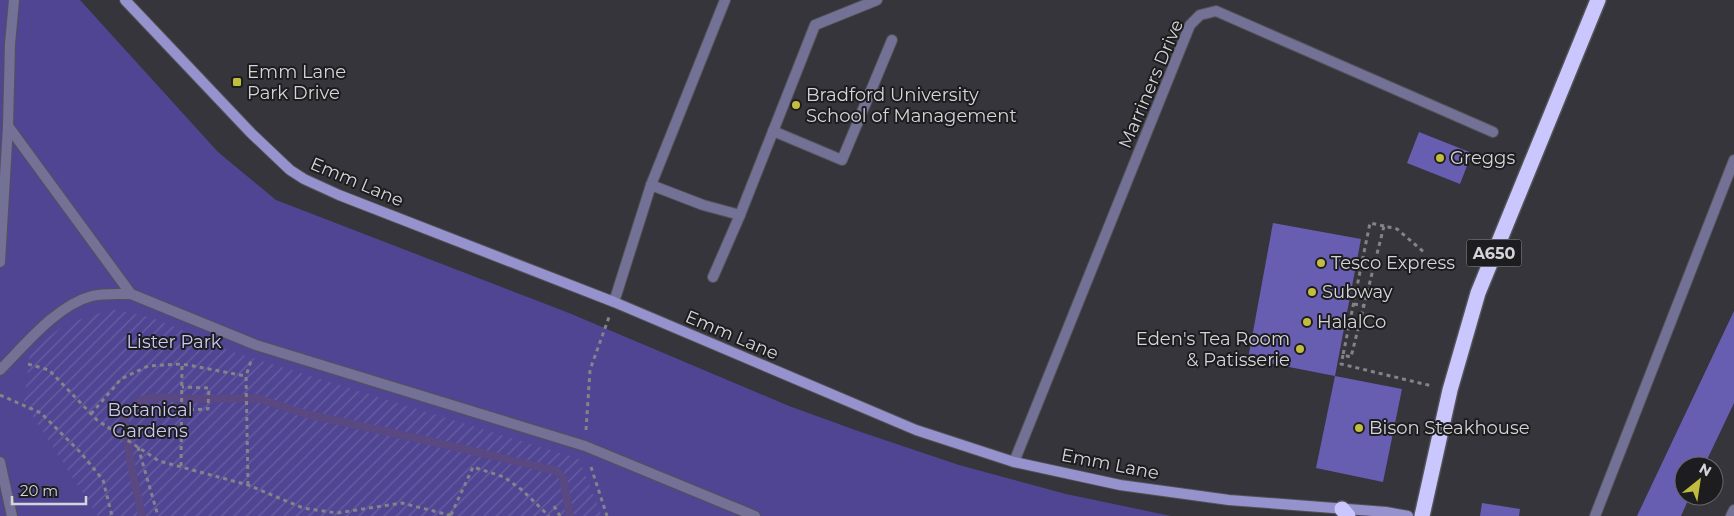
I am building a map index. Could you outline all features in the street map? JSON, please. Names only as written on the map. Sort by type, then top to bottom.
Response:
[{"type":"highway","name":"A650","points":[[1422,516],[1450,390],[1478,293],[1598,0]]},
{"type":"street","points":[[0,262],[8,126],[10,44],[14,0]]},
{"type":"street","name":"Emm Lane","points":[[125,0],[251,133],[290,170],[304,179],[339,195],[614,302],[916,430],[1014,462],[1120,485],[1229,500],[1345,512],[1386,512],[1408,516]]},
{"type":"street","points":[[614,302],[651,185],[725,0]]},
{"type":"street","points":[[713,277],[740,215],[815,25],[877,0]]},
{"type":"street","name":"Marriners Drive","points":[[1014,462],[1190,25],[1200,15],[1216,12],[1493,132]]},
{"type":"street","points":[[773,131],[842,160],[892,40]]},
{"type":"street","points":[[8,126],[131,294]]},
{"type":"street","points":[[1595,516],[1734,160]]},
{"type":"street","points":[[651,185],[704,205],[740,215]]},
{"type":"street","points":[[0,370],[44,326],[72,304],[93,296],[131,294],[256,345],[585,446],[756,516]]},
{"type":"street","points":[[0,462],[12,516]]},
{"type":"street","points":[[1731,516],[1734,510]]},
{"type":"path","points":[[1425,253],[1397,229],[1370,223],[1341,364],[1450,390]]},
{"type":"path","points":[[1343,355],[1350,357],[1384,226]]},
{"type":"path","points":[[1362,261],[1375,263]]},
{"type":"path","points":[[607,516],[585,446],[590,370],[614,302]]},
{"type":"path","points":[[1354,304],[1364,306]]},
{"type":"path","points":[[248,484],[246,376],[256,345]]},
{"type":"path","points":[[11,359],[49,370],[97,420],[159,461],[248,484],[303,508],[337,514],[402,503],[452,516],[473,467],[504,477],[522,490],[549,516]]},
{"type":"path","points":[[91,414],[121,379],[148,366],[182,364],[246,376]]},
{"type":"path","points":[[181,466],[182,364]]},
{"type":"path","points":[[182,387],[208,388],[209,394],[208,409],[182,410]]},
{"type":"path","points":[[0,395],[41,413],[81,453],[103,480],[112,516]]},
{"type":"path","points":[[138,446],[158,516]]},
{"type":"path","points":[[554,506],[560,516]]},
{"type":"green space","name":"Lister Park","points":[[0,0],[80,0],[218,152],[276,200],[569,313],[789,406],[858,431],[959,465],[1066,494],[1171,516],[0,516]]},
{"type":"green space","name":"Botanical Gardens","points":[[112,309],[153,318],[233,352],[579,459],[602,516],[98,516],[24,403],[30,351],[66,324]]},
{"type":"building","name":"Greggs","points":[[1419,132],[1472,153],[1460,184],[1407,163]]},
{"type":"building","points":[[1273,223],[1361,239],[1335,376],[1248,359]]},
{"type":"building","points":[[1734,311],[1734,403],[1709,456],[1674,456],[1674,506],[1686,506],[1681,516],[1637,516]]},
{"type":"building","name":"Bison Steakhouse","points":[[1335,376],[1402,389],[1383,482],[1316,468]]},
{"type":"building","points":[[1482,503],[1520,509],[1519,516],[1480,516]]},
{"type":"waterway","points":[[142,516],[130,460],[124,415],[141,400],[162,397],[185,399],[256,398],[306,414],[557,471],[563,478],[570,516]]},
{"type":"place","name":"Emm Lane Park Drive","points":[[237,82]]},
{"type":"place","name":"Bradford University School of Management","points":[[796,105]]},
{"type":"place","name":"Greggs","points":[[1440,158]]},
{"type":"place","name":"Tesco Express","points":[[1321,263]]},
{"type":"place","name":"Subway","points":[[1312,292]]},
{"type":"place","name":"HalalCo","points":[[1307,322]]},
{"type":"place","name":"Eden's Tea Room & Patisserie","points":[[1300,349]]},
{"type":"place","name":"Bison Steakhouse","points":[[1359,428]]}]
